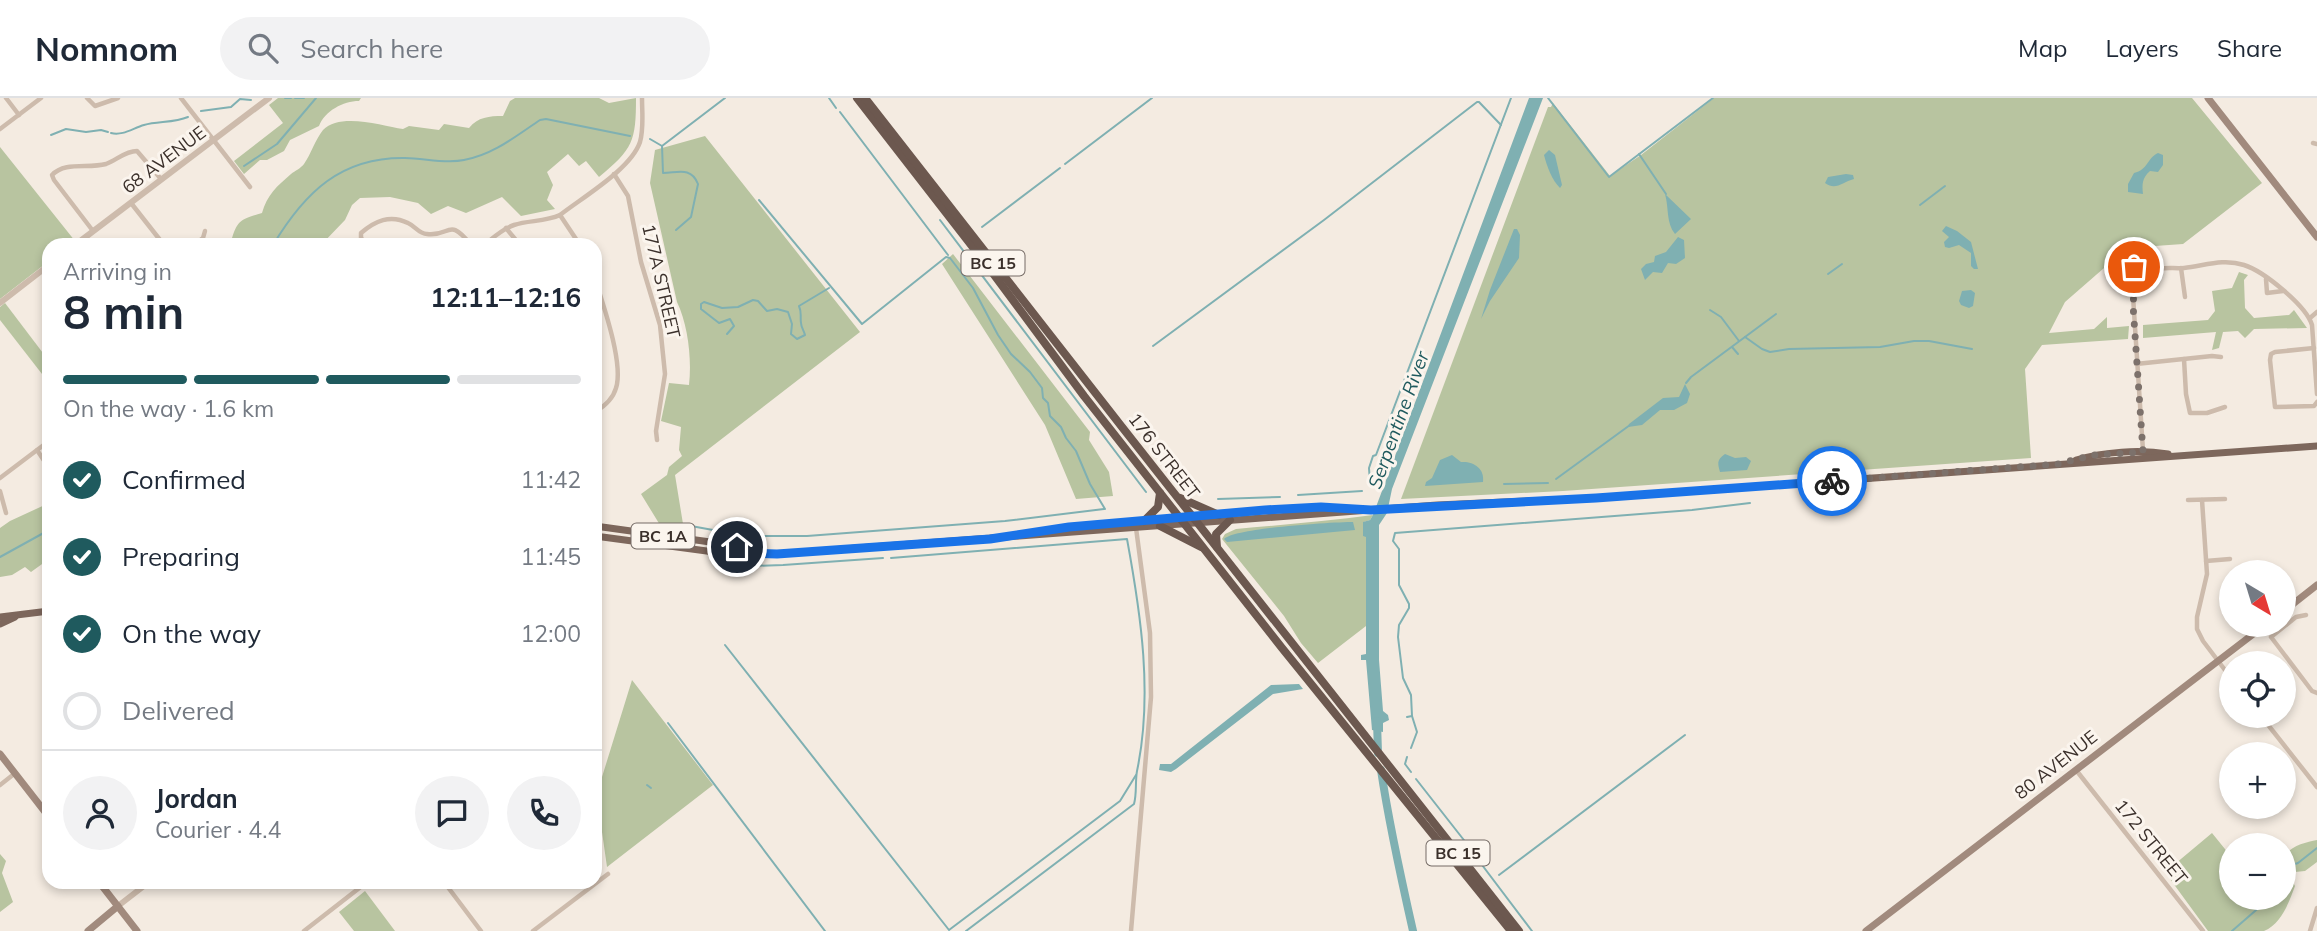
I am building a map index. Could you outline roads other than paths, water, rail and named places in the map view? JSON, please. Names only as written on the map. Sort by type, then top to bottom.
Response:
[{"type":"highway","name":"BC 15","points":[[857,98],[1160,493]]},
{"type":"highway","name":"176 STREET","points":[[865,98],[1519,931]]},
{"type":"highway","name":"176 STREET","points":[[1160,493],[1511,931]]},
{"type":"highway","points":[[1144,521],[1158,507],[1160,493]]},
{"type":"highway","points":[[1176,496],[1219,516]]},
{"type":"highway","points":[[1217,547],[1216,534],[1230,520]]},
{"type":"highway","points":[[1160,526],[1205,549]]},
{"type":"main road","points":[[2208,98],[2317,237]]},
{"type":"main road","points":[[1195,520],[1596,498],[2317,446]]},
{"type":"main road","points":[[2058,464],[2093,455],[2151,451],[2178,456]]},
{"type":"main road","points":[[2099,462],[2101,458],[2120,454]]},
{"type":"main road","points":[[1195,520],[1321,507],[1371,510]]},
{"type":"main road","name":"BC 1A","points":[[602,537],[729,554],[761,555],[990,539],[1144,521],[1195,520]]},
{"type":"main road","points":[[1067,530],[1182,521]]},
{"type":"main road","name":"BC 1A","points":[[1067,530],[1136,528],[1182,521]]},
{"type":"main road","name":"BC 1A","points":[[602,527],[732,545],[761,555]]},
{"type":"main road","points":[[2296,602],[2317,585]]},
{"type":"main road","points":[[0,617],[42,612]]},
{"type":"main road","points":[[0,624],[18,615]]},
{"type":"main road","name":"80 AVENUE","points":[[1866,931],[2249,637]]},
{"type":"main road","points":[[0,754],[42,808]]},
{"type":"main road","points":[[105,889],[137,931]]},
{"type":"main road","points":[[88,931],[118,906]]},
{"type":"street","points":[[6,98],[19,115]]},
{"type":"street","points":[[0,130],[41,98]]},
{"type":"street","points":[[87,98],[95,106],[118,98]]},
{"type":"street","points":[[181,98],[250,187]]},
{"type":"street","name":"68 AVENUE","points":[[84,238],[269,98]]},
{"type":"street","points":[[493,238],[506,228],[521,223],[549,220],[560,215],[624,166],[634,155],[641,136],[642,98]]},
{"type":"street","points":[[93,231],[52,175],[56,170],[106,164],[131,151],[141,154],[161,179]]},
{"type":"street","name":"177A STREET","points":[[614,174],[628,196],[641,262],[661,330],[664,374],[657,440]]},
{"type":"street","points":[[131,202],[159,238]]},
{"type":"street","points":[[560,215],[575,238]]},
{"type":"street","points":[[361,238],[361,233],[373,223],[387,219],[408,223],[428,235],[455,230],[465,238]]},
{"type":"street","points":[[506,228],[514,238]]},
{"type":"street","points":[[202,238],[205,231]]},
{"type":"street","points":[[2143,452],[2133,296],[2138,282],[2148,273],[2160,268],[2225,262],[2250,267],[2284,291],[2310,318],[2317,394]]},
{"type":"street","points":[[2138,282],[2134,267],[2141,267],[2148,273]]},
{"type":"street","points":[[2181,268],[2185,297]]},
{"type":"street","points":[[0,303],[42,270]]},
{"type":"street","points":[[2266,279],[2267,293],[2284,291]]},
{"type":"street","points":[[602,301],[611,330],[618,372],[616,388],[602,407]]},
{"type":"street","points":[[2310,318],[2317,312]]},
{"type":"street","points":[[2314,348],[2271,354],[2275,407],[2317,403]]},
{"type":"street","points":[[2136,364],[2221,357]]},
{"type":"street","points":[[2184,359],[2190,413],[2207,413],[2224,407]]},
{"type":"street","points":[[0,478],[42,446]]},
{"type":"street","points":[[37,450],[42,458]]},
{"type":"street","points":[[0,491],[6,513]]},
{"type":"street","points":[[2188,500],[2225,499]]},
{"type":"street","points":[[2202,500],[2207,574],[2197,625],[2201,639],[2218,661]]},
{"type":"street","points":[[1132,931],[1151,697],[1150,633],[1136,528]]},
{"type":"street","points":[[2206,561],[2230,559]]},
{"type":"street","points":[[2306,615],[2296,617],[2272,637],[2313,692],[2317,693]]},
{"type":"street","points":[[2270,728],[2317,787]]},
{"type":"street","name":"172 STREET","points":[[2076,770],[2203,931]]},
{"type":"street","points":[[0,785],[15,773]]},
{"type":"street","points":[[602,879],[608,874]]},
{"type":"street","points":[[118,906],[140,889]]},
{"type":"street","points":[[304,931],[358,889]]},
{"type":"street","points":[[448,889],[481,931]]},
{"type":"street","points":[[533,931],[588,889]]},
{"type":"street","points":[[2312,931],[2317,908]]},
{"type":"water","points":[[1529,98],[1543,98],[1392,489],[1387,513],[1379,525],[1379,660],[1383,711],[1389,720],[1383,723],[1383,732],[1372,730],[1366,660],[1361,660],[1361,655],[1366,654],[1366,537],[1363,536],[1363,522],[1370,520],[1373,515]]},
{"type":"water","points":[[1549,150],[1555,155],[1562,185],[1560,188],[1545,160],[1544,155]]},
{"type":"water","points":[[2158,153],[2163,155],[2163,165],[2158,172],[2150,171],[2145,176],[2143,194],[2128,192],[2128,184],[2134,173]]},
{"type":"water","points":[[1853,175],[1854,179],[1836,186],[1825,183],[1828,177]]},
{"type":"water","points":[[1665,194],[1691,219],[1675,234],[1669,220]]},
{"type":"water","points":[[1946,226],[1971,242],[1978,269],[1971,266],[1971,253],[1959,245],[1945,247],[1944,242],[1949,237],[1942,231]]},
{"type":"water","points":[[1514,229],[1517,229],[1520,235],[1519,258],[1481,319],[1490,290]]},
{"type":"water","points":[[1678,237],[1684,240],[1685,258],[1676,264],[1668,263],[1662,273],[1653,272],[1645,280],[1641,269],[1654,262],[1655,256],[1666,252]]},
{"type":"water","points":[[1971,290],[1975,293],[1973,306],[1969,308],[1961,305],[1959,301],[1962,291]]},
{"type":"water","points":[[1685,384],[1690,394],[1687,403],[1674,410],[1660,410],[1642,425],[1628,427],[1663,398],[1679,397]]},
{"type":"water","points":[[1725,454],[1735,458],[1746,457],[1751,461],[1747,470],[1720,472],[1719,460]]},
{"type":"water","points":[[1452,455],[1461,462],[1477,466],[1482,473],[1483,482],[1425,486],[1440,460]]},
{"type":"water","points":[[1353,522],[1355,530],[1227,542],[1224,539],[1264,529]]},
{"type":"water","points":[[1299,684],[1303,689],[1273,694],[1176,769],[1171,772],[1159,770],[1160,764],[1171,764],[1271,685]]},
{"type":"waterway","points":[[285,98],[291,98]]},
{"type":"waterway","points":[[295,98],[304,98]]},
{"type":"waterway","points":[[244,166],[277,144],[316,98]]},
{"type":"waterway","points":[[650,139],[662,146],[725,98]]},
{"type":"waterway","points":[[829,98],[836,108]]},
{"type":"waterway","points":[[1065,164],[1152,98]]},
{"type":"waterway","points":[[1370,483],[1369,468],[1373,456],[1376,455],[1511,98]]},
{"type":"waterway","points":[[1548,98],[1609,177],[1713,98]]},
{"type":"waterway","points":[[201,111],[231,107],[240,99],[251,100]]},
{"type":"waterway","points":[[1153,346],[1324,220],[1477,102],[1501,125]]},
{"type":"waterway","points":[[840,112],[948,255]]},
{"type":"waterway","points":[[111,133],[124,133],[144,125],[188,117]]},
{"type":"waterway","points":[[277,238],[312,194],[327,181],[362,164],[382,159],[449,161],[475,158],[546,119],[630,136]]},
{"type":"waterway","points":[[51,135],[66,129],[108,132]]},
{"type":"waterway","points":[[662,146],[663,173],[688,173],[698,184],[691,217],[676,230]]},
{"type":"waterway","points":[[1639,154],[1666,194]]},
{"type":"waterway","points":[[982,227],[1060,168]]},
{"type":"waterway","points":[[1920,205],[1945,186]]},
{"type":"waterway","points":[[759,200],[862,324],[946,257],[950,258],[973,288],[1011,354],[1042,388],[1050,416],[1061,427],[1076,451],[1090,484],[1105,509]]},
{"type":"waterway","points":[[940,220],[1146,492]]},
{"type":"waterway","points":[[1828,274],[1842,264]]},
{"type":"waterway","points":[[727,334],[734,326],[730,319],[719,323],[701,309],[701,304],[704,302],[722,308],[758,301],[767,311],[777,309],[788,312],[792,324],[791,334],[797,339],[805,335],[799,306],[829,288]]},
{"type":"waterway","points":[[1710,310],[1721,317],[1739,341]]},
{"type":"waterway","points":[[1686,383],[1776,314]]},
{"type":"waterway","points":[[1745,337],[1770,352],[1789,349],[1880,347],[1914,341],[1972,349]]},
{"type":"waterway","points":[[1732,347],[1738,354]]},
{"type":"waterway","points":[[1556,479],[1630,425]]},
{"type":"waterway","points":[[1504,484],[1548,483]]},
{"type":"waterway","points":[[1298,495],[1362,491]]},
{"type":"waterway","points":[[1218,499],[1280,497]]},
{"type":"waterway","points":[[1407,717],[1412,716],[1411,695],[1403,678],[1398,637],[1399,625],[1409,604],[1399,585],[1399,549],[1393,541],[1395,533],[1750,503]]},
{"type":"waterway","points":[[691,526],[746,536],[807,536],[1005,521],[1104,509]]},
{"type":"waterway","points":[[0,557],[42,534]]},
{"type":"waterway","points":[[891,558],[1127,539],[1141,626],[1145,684],[1142,742],[1134,804],[966,931]]},
{"type":"waterway","points":[[717,567],[883,558]]},
{"type":"waterway","points":[[725,645],[949,930],[1120,801],[1136,775]]},
{"type":"waterway","points":[[1411,748],[1417,732],[1412,716]]},
{"type":"waterway","name":"Serpentine River","points":[[1377,721],[1378,753]]},
{"type":"waterway","points":[[668,723],[825,931]]},
{"type":"waterway","points":[[1499,875],[1685,735]]},
{"type":"waterway","points":[[1407,757],[1405,764],[1411,772]]},
{"type":"waterway","name":"Serpentine River","points":[[1381,770],[1413,931]]},
{"type":"waterway","points":[[1416,779],[1467,844]]},
{"type":"waterway","points":[[647,785],[651,788]]},
{"type":"waterway","points":[[2296,864],[2317,848]]},
{"type":"waterway","points":[[1473,853],[1532,931]]},
{"type":"waterway","points":[[2232,931],[2256,910]]}]
